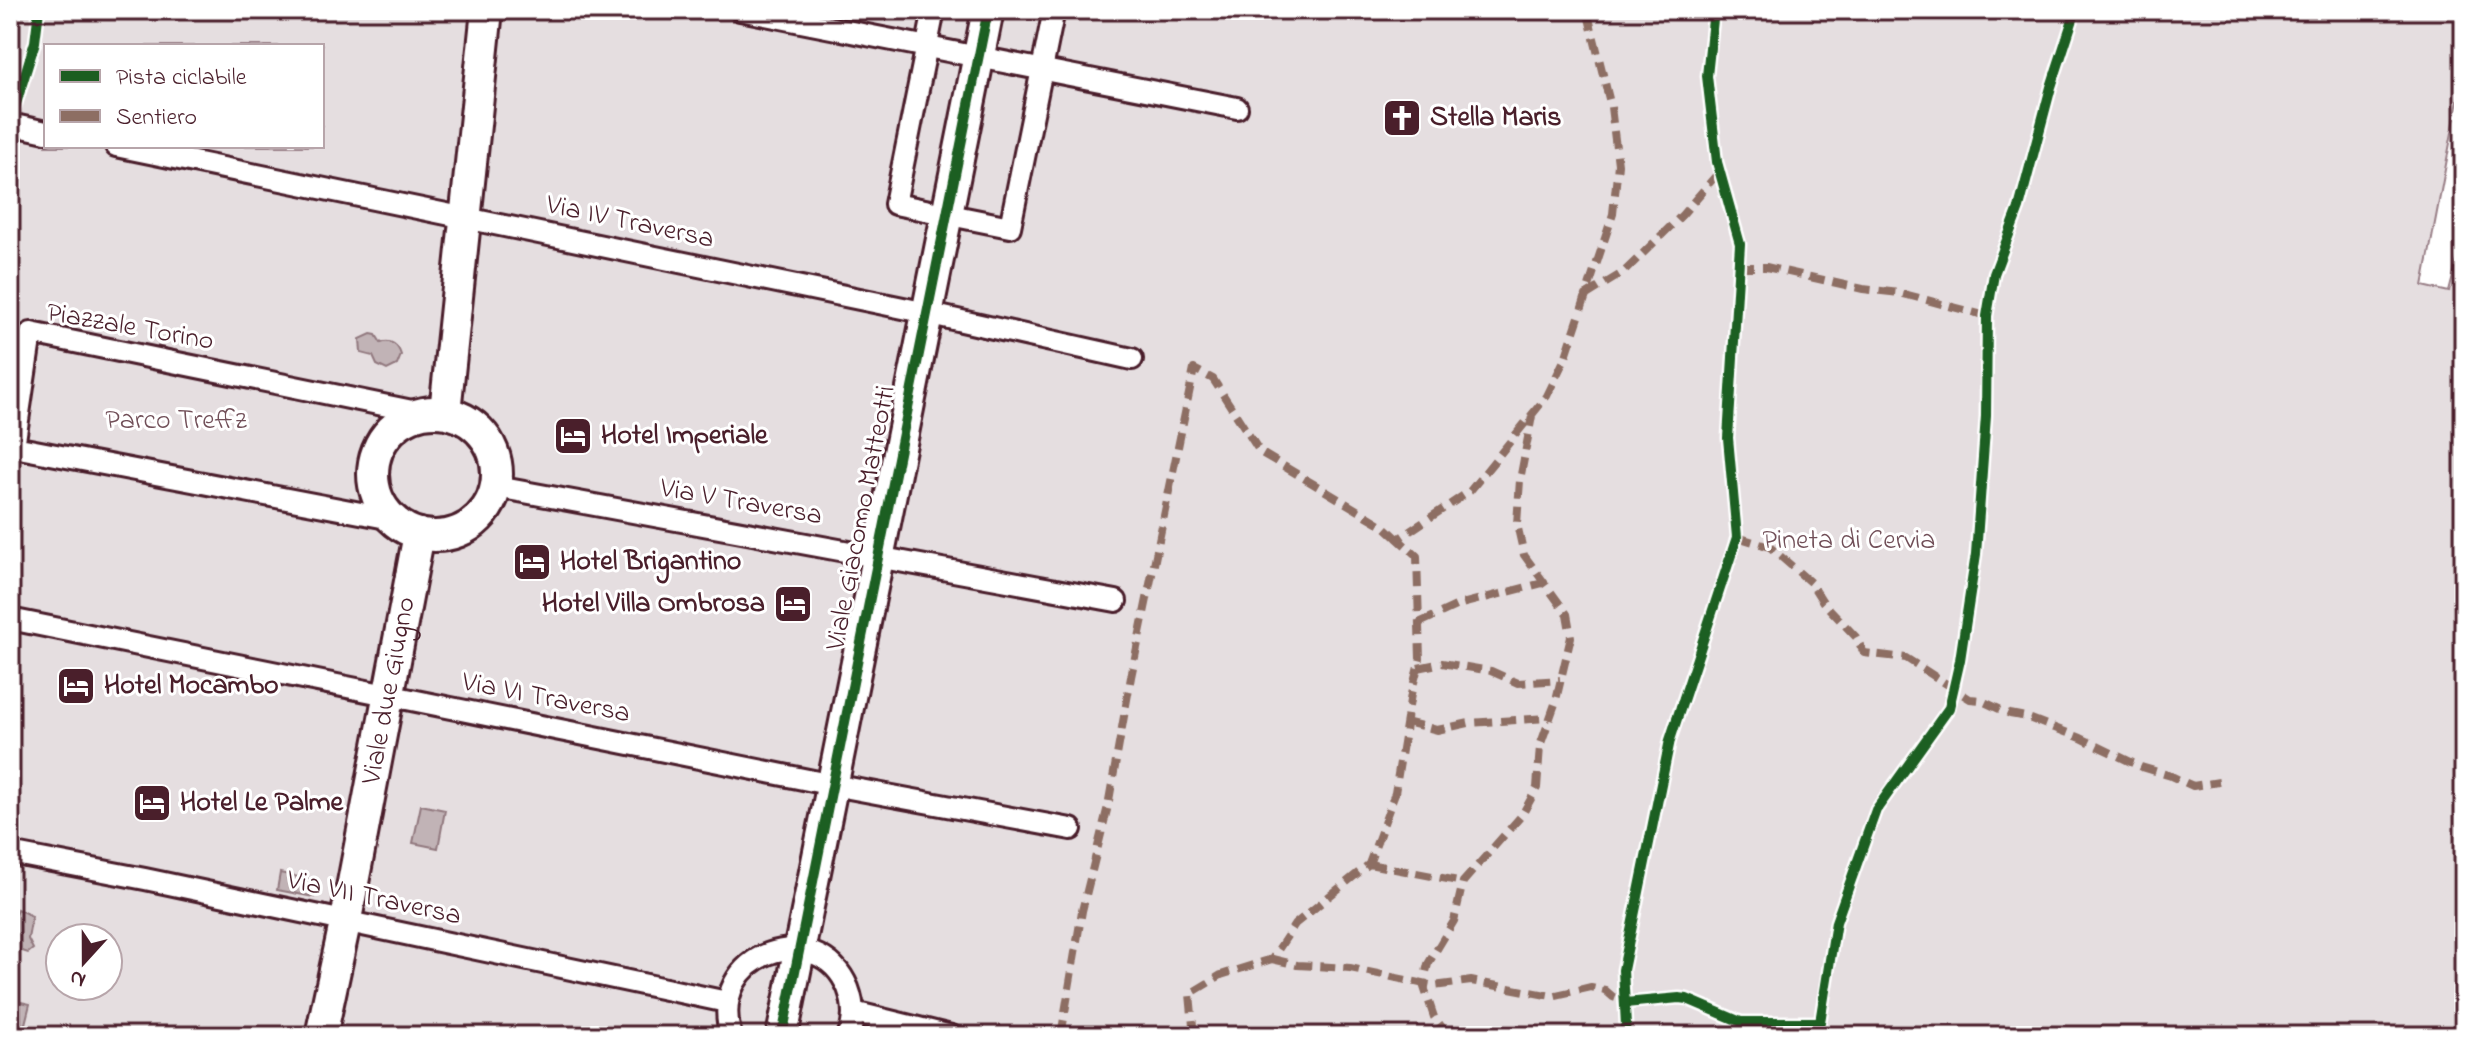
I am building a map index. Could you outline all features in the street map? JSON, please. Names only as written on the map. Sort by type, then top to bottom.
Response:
[{"type":"street","points":[[434,412],[467,218],[487,10]]},
{"type":"street","points":[[740,10],[1237,108]]},
{"type":"street","points":[[934,10],[895,204],[1010,227],[1054,10]]},
{"type":"street","name":"Viale Giacomo Matteotti","points":[[782,1036],[988,10]]},
{"type":"street","points":[[10,124],[44,132]]},
{"type":"street","name":"Via IV Traversa","points":[[126,148],[927,313],[1132,359]]},
{"type":"street","name":"Piazzale Torino","points":[[392,519],[14,447],[31,333],[434,412]]},
{"type":"street","points":[[434,412],[472,423],[483,433],[496,458],[497,487],[490,506],[477,522],[459,532],[439,537],[419,534],[404,529],[392,519],[376,494],[373,464],[377,450],[395,426],[434,412]]},
{"type":"street","name":"Via V Traversa","points":[[497,487],[1116,601]]},
{"type":"street","name":"Viale due Giugno","points":[[321,1036],[346,922],[419,534]]},
{"type":"street","name":"Via VI Traversa","points":[[10,619],[833,785],[1071,829]]},
{"type":"street","name":"Via VII Traversa","points":[[10,853],[727,1002]]},
{"type":"street","points":[[731,1036],[726,1021],[727,1002],[731,988],[747,965],[772,952],[800,950],[827,962],[846,984],[853,1012],[848,1036]]},
{"type":"street","points":[[853,1012],[951,1036]]},
{"type":"green space","points":[[10,10],[2464,10],[2464,69],[2423,286],[2449,292],[2464,233],[2464,1036],[10,1036]]},
{"type":"shaded area","points":[[376,335],[381,343],[391,342],[396,346],[401,355],[397,365],[387,370],[377,365],[373,356],[361,353],[360,339]]},
{"type":"shaded area","points":[[421,805],[445,810],[438,848],[413,843]]},
{"type":"shaded area","points":[[280,873],[317,881],[314,897],[277,890]]},
{"type":"shaded area","points":[[17,909],[32,916],[28,939],[33,949],[28,953],[10,947]]},
{"type":"shaded area","points":[[12,1000],[30,1004],[22,1036],[10,1036]]},
{"type":"marked path","points":[[1194,1036],[1190,994],[1221,975],[1272,959],[1295,924],[1369,864],[1395,793],[1411,694],[1420,659],[1417,556],[1398,539],[1470,491],[1547,396],[1566,356],[1613,214],[1618,164],[1611,107],[1587,10]]},
{"type":"marked path","points":[[1585,296],[1624,272],[1682,215],[1719,172]]},
{"type":"marked path","points":[[1738,267],[1766,267],[1863,289],[1900,293],[1987,316]]},
{"type":"marked path","points":[[1061,1036],[1082,911],[1108,806],[1194,369],[1213,379],[1260,452],[1384,526],[1398,539]]},
{"type":"marked path","points":[[1449,1036],[1434,1017],[1423,984],[1428,964],[1454,921],[1463,882],[1522,815],[1537,788],[1540,746],[1555,704],[1571,637],[1567,614],[1524,555],[1517,524],[1520,480],[1532,416]]},
{"type":"marked path","points":[[1737,537],[1770,547],[1811,583],[1823,602],[1856,637],[1864,653],[1906,658],[1970,699],[2081,738],[2141,767],[2193,786],[2219,782]]},
{"type":"marked path","points":[[1419,623],[1458,605],[1543,583]]},
{"type":"marked path","points":[[1418,668],[1442,663],[1491,671],[1518,683],[1560,680]]},
{"type":"marked path","points":[[1406,722],[1437,730],[1469,723],[1549,718]]},
{"type":"marked path","points":[[1369,864],[1463,882]]},
{"type":"marked path","points":[[1272,959],[1297,965],[1350,968],[1434,986],[1471,981],[1552,996],[1591,987],[1605,990],[1613,997],[1630,1003]]},
{"type":"cycle path","points":[[10,123],[35,42],[39,10]]},
{"type":"cycle path","points":[[782,1036],[988,10]]},
{"type":"cycle path","points":[[1620,1036],[1626,1025],[1623,970],[1670,740],[1737,537],[1728,438],[1740,244],[1717,162],[1707,76],[1714,10]]},
{"type":"cycle path","points":[[1625,1003],[1679,998],[1741,1022],[1820,1022],[1836,922],[1876,810],[1949,708],[1960,660],[1976,554],[1986,416],[1987,316],[1994,274],[2019,208],[2051,87],[2076,10]]},
{"type":"place","name":"Stella Maris","points":[[1402,118]]},
{"type":"place","name":"Hotel Imperiale","points":[[573,436]]},
{"type":"place","name":"Hotel Brigantino","points":[[532,562]]},
{"type":"place","name":"Hotel Villa Ombrosa","points":[[793,604]]},
{"type":"place","name":"Hotel Mocambo","points":[[76,686]]},
{"type":"place","name":"Hotel Le Palme","points":[[152,803]]},
{"type":"park label","name":"Parco Treffz","points":[[176,421]]},
{"type":"park label","name":"Pineta di Cervia","points":[[1849,541]]}]
